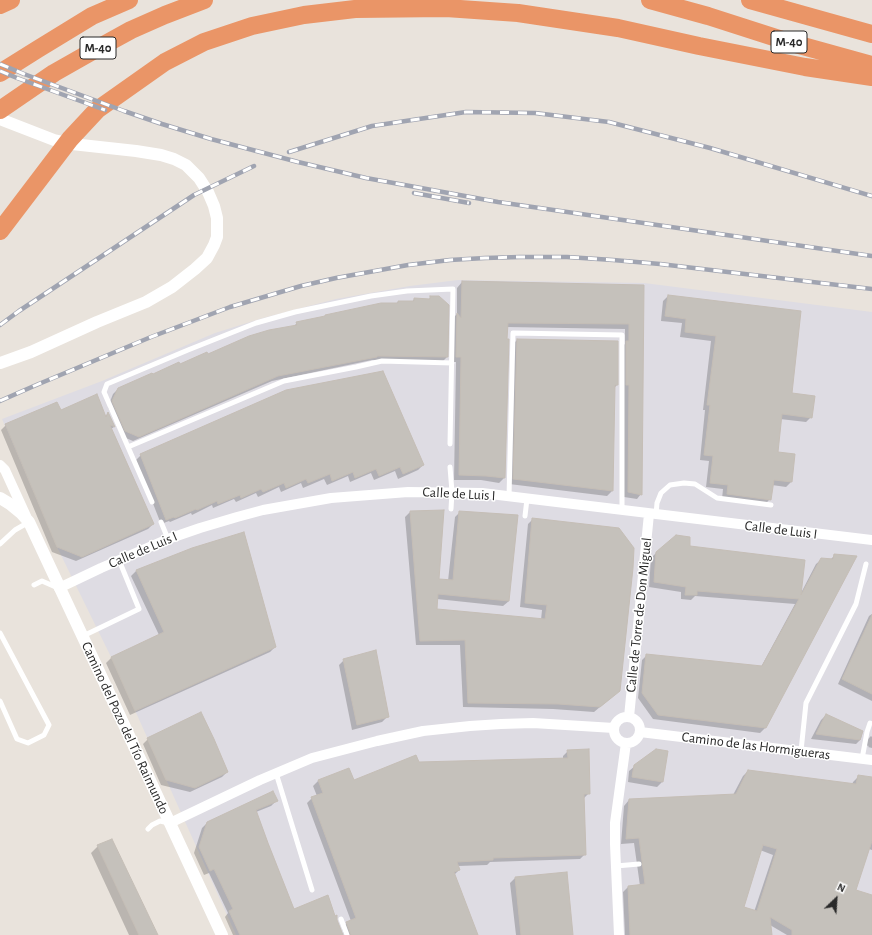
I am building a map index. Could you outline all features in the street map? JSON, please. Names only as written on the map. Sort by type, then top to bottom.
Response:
[{"type":"highway","points":[[0,5],[11,0]]},
{"type":"highway","name":"M-40","points":[[0,74],[92,16],[129,0]]},
{"type":"highway","name":"M-40","points":[[0,110],[54,73],[131,30],[204,0]]},
{"type":"highway","name":"M-40","points":[[650,0],[708,16],[792,43],[872,65]]},
{"type":"highway","name":"M-40","points":[[750,0],[872,34]]},
{"type":"highway","points":[[0,231],[70,139],[97,110],[165,62],[204,42],[252,26],[304,15],[355,9],[446,8],[518,13],[618,28],[737,54],[805,67],[872,77]]},
{"type":"highway","points":[[0,59],[30,39],[92,16]]},
{"type":"street","points":[[0,119],[54,140],[100,148],[161,155],[174,159],[186,165],[199,178],[208,192],[217,218],[217,237],[211,252],[195,269],[172,287],[146,302],[31,352],[0,363]]},
{"type":"street","name":"Camino del Pozo del Tío Raimundo","points":[[0,465],[5,470],[222,935]]},
{"type":"street","name":"Calle de Luis I","points":[[59,588],[168,539],[237,516],[318,500],[401,492],[452,492],[482,494],[872,540]]},
{"type":"street","name":"Camino del Pozo del Tío Raimundo","points":[[0,498],[21,513],[29,522]]},
{"type":"street","name":"Calle de Torre de Don Miguel","points":[[629,716],[652,514]]},
{"type":"street","points":[[629,716],[635,719],[639,725],[640,732],[637,738],[632,742],[626,743],[615,735],[614,728],[616,722],[629,716]]},
{"type":"street","points":[[170,823],[276,773],[312,758],[377,740],[470,726],[533,723],[614,728]]},
{"type":"street","name":"Camino de las Hormigueras","points":[[640,732],[867,760]]},
{"type":"street","points":[[619,935],[615,844],[616,817],[626,743]]},
{"type":"lane","points":[[152,502],[104,392],[107,384],[256,323],[295,312],[371,296],[407,291],[453,289],[450,444]]},
{"type":"lane","points":[[509,497],[513,333],[622,334],[622,510]]},
{"type":"lane","points":[[128,447],[284,381],[382,361],[452,363]]},
{"type":"lane","points":[[450,467],[452,492],[451,509]]},
{"type":"lane","points":[[652,514],[661,493],[670,485],[684,483],[695,484],[717,498],[771,505]]},
{"type":"lane","points":[[526,516],[527,499]]},
{"type":"lane","points":[[0,544],[15,530],[29,522]]},
{"type":"lane","points":[[161,522],[168,539]]},
{"type":"lane","points":[[82,637],[139,609],[119,560]]},
{"type":"lane","points":[[801,751],[806,703],[856,604],[866,564]]},
{"type":"lane","points":[[34,585],[42,581],[59,588]]},
{"type":"lane","points":[[0,633],[49,725],[44,735],[28,743],[18,739],[0,701]]},
{"type":"lane","points":[[867,760],[867,732],[870,723]]},
{"type":"lane","points":[[276,773],[312,890]]},
{"type":"lane","points":[[148,829],[160,821],[170,823]]},
{"type":"lane","points":[[616,866],[639,864]]},
{"type":"lane","points":[[341,919],[347,935]]},
{"type":"shaded area","points":[[458,280],[644,283],[872,312],[872,935],[236,935],[111,657],[57,547],[2,419],[102,381],[215,333],[263,318],[336,299],[410,286]]},
{"type":"building","points":[[462,281],[644,285],[642,495],[628,492],[629,385],[626,385],[626,341],[629,341],[629,324],[508,323],[507,339],[509,339],[505,478],[459,475],[461,357],[456,357],[457,313],[461,318]]},
{"type":"building","points":[[668,295],[801,311],[792,393],[815,396],[812,418],[782,414],[778,452],[795,454],[792,482],[774,480],[771,500],[727,494],[728,485],[710,483],[713,456],[704,455],[710,405],[707,405],[716,336],[685,332],[686,319],[665,316]]},
{"type":"building","points":[[430,296],[439,296],[449,305],[448,357],[377,356],[278,376],[139,437],[125,431],[112,401],[118,388],[179,362],[180,364],[207,352],[208,354],[249,336],[269,330],[297,325],[296,322],[325,315],[381,303],[414,301],[414,298],[430,299]]},
{"type":"building","points":[[517,339],[618,341],[618,385],[615,385],[613,491],[513,479]]},
{"type":"building","points":[[383,371],[424,465],[403,474],[400,467],[379,476],[376,469],[355,478],[353,472],[332,481],[330,474],[308,483],[306,479],[286,488],[284,483],[263,492],[261,489],[241,498],[240,495],[218,504],[217,501],[197,510],[196,509],[175,518],[166,520],[140,454],[286,390]]},
{"type":"building","points":[[97,394],[106,417],[108,412],[115,427],[110,425],[154,524],[82,557],[57,547],[5,424],[57,402],[61,410]]},
{"type":"building","points":[[444,510],[439,579],[453,580],[459,511],[518,515],[509,601],[438,594],[437,609],[545,619],[547,605],[525,603],[532,518],[619,528],[634,548],[620,691],[600,707],[558,704],[468,703],[465,640],[420,641],[410,511]]},
{"type":"building","points":[[244,532],[276,647],[135,711],[111,657],[164,632],[136,570],[192,548]]},
{"type":"building","points":[[676,535],[690,537],[690,546],[805,560],[801,595],[821,558],[833,559],[834,554],[857,556],[766,728],[658,715],[642,693],[646,654],[762,666],[799,599],[697,591],[697,595],[685,595],[686,587],[654,582],[656,552]]},
{"type":"building","points":[[872,615],[872,694],[842,679]]},
{"type":"building","points":[[376,650],[389,717],[357,725],[343,659]]},
{"type":"building","points":[[201,712],[228,772],[195,788],[166,780],[147,738]]},
{"type":"building","points":[[826,714],[863,731],[860,740],[816,734]]},
{"type":"building","points":[[589,749],[590,794],[584,794],[586,855],[493,858],[493,860],[457,862],[460,870],[454,872],[478,935],[351,935],[346,922],[356,918],[311,797],[323,793],[318,780],[349,768],[354,780],[416,755],[419,762],[568,758],[567,750]]},
{"type":"building","points":[[656,749],[668,751],[663,782],[632,777],[634,765]]},
{"type":"building","points":[[748,770],[856,784],[858,775],[872,777],[872,841],[856,890],[872,895],[872,935],[792,935],[792,930],[770,917],[772,935],[630,935],[628,886],[645,884],[639,838],[626,839],[629,799],[736,794]],"holes":[[[763,845],[777,849],[757,911],[744,907]]]},
{"type":"building","points":[[273,791],[278,801],[256,810],[294,909],[328,895],[335,916],[337,915],[337,920],[343,935],[240,935],[229,911],[233,909],[214,869],[210,871],[199,847],[207,822]]},
{"type":"building","points":[[112,839],[158,935],[139,935],[97,845]]},
{"type":"building","points":[[567,872],[573,935],[521,935],[515,877]]},
{"type":"railway","points":[[0,64],[162,124],[211,139],[366,178],[498,202],[872,256]]},
{"type":"railway","points":[[0,71],[105,110]]},
{"type":"railway","points":[[289,152],[372,126],[466,112],[535,113],[609,122],[710,148],[872,196]]},
{"type":"railway","points":[[0,325],[194,195],[254,166]]},
{"type":"railway","points":[[414,193],[469,203]]},
{"type":"railway","points":[[0,401],[151,337],[230,307],[301,286],[408,265],[485,258],[567,257],[660,264],[872,289]]}]
